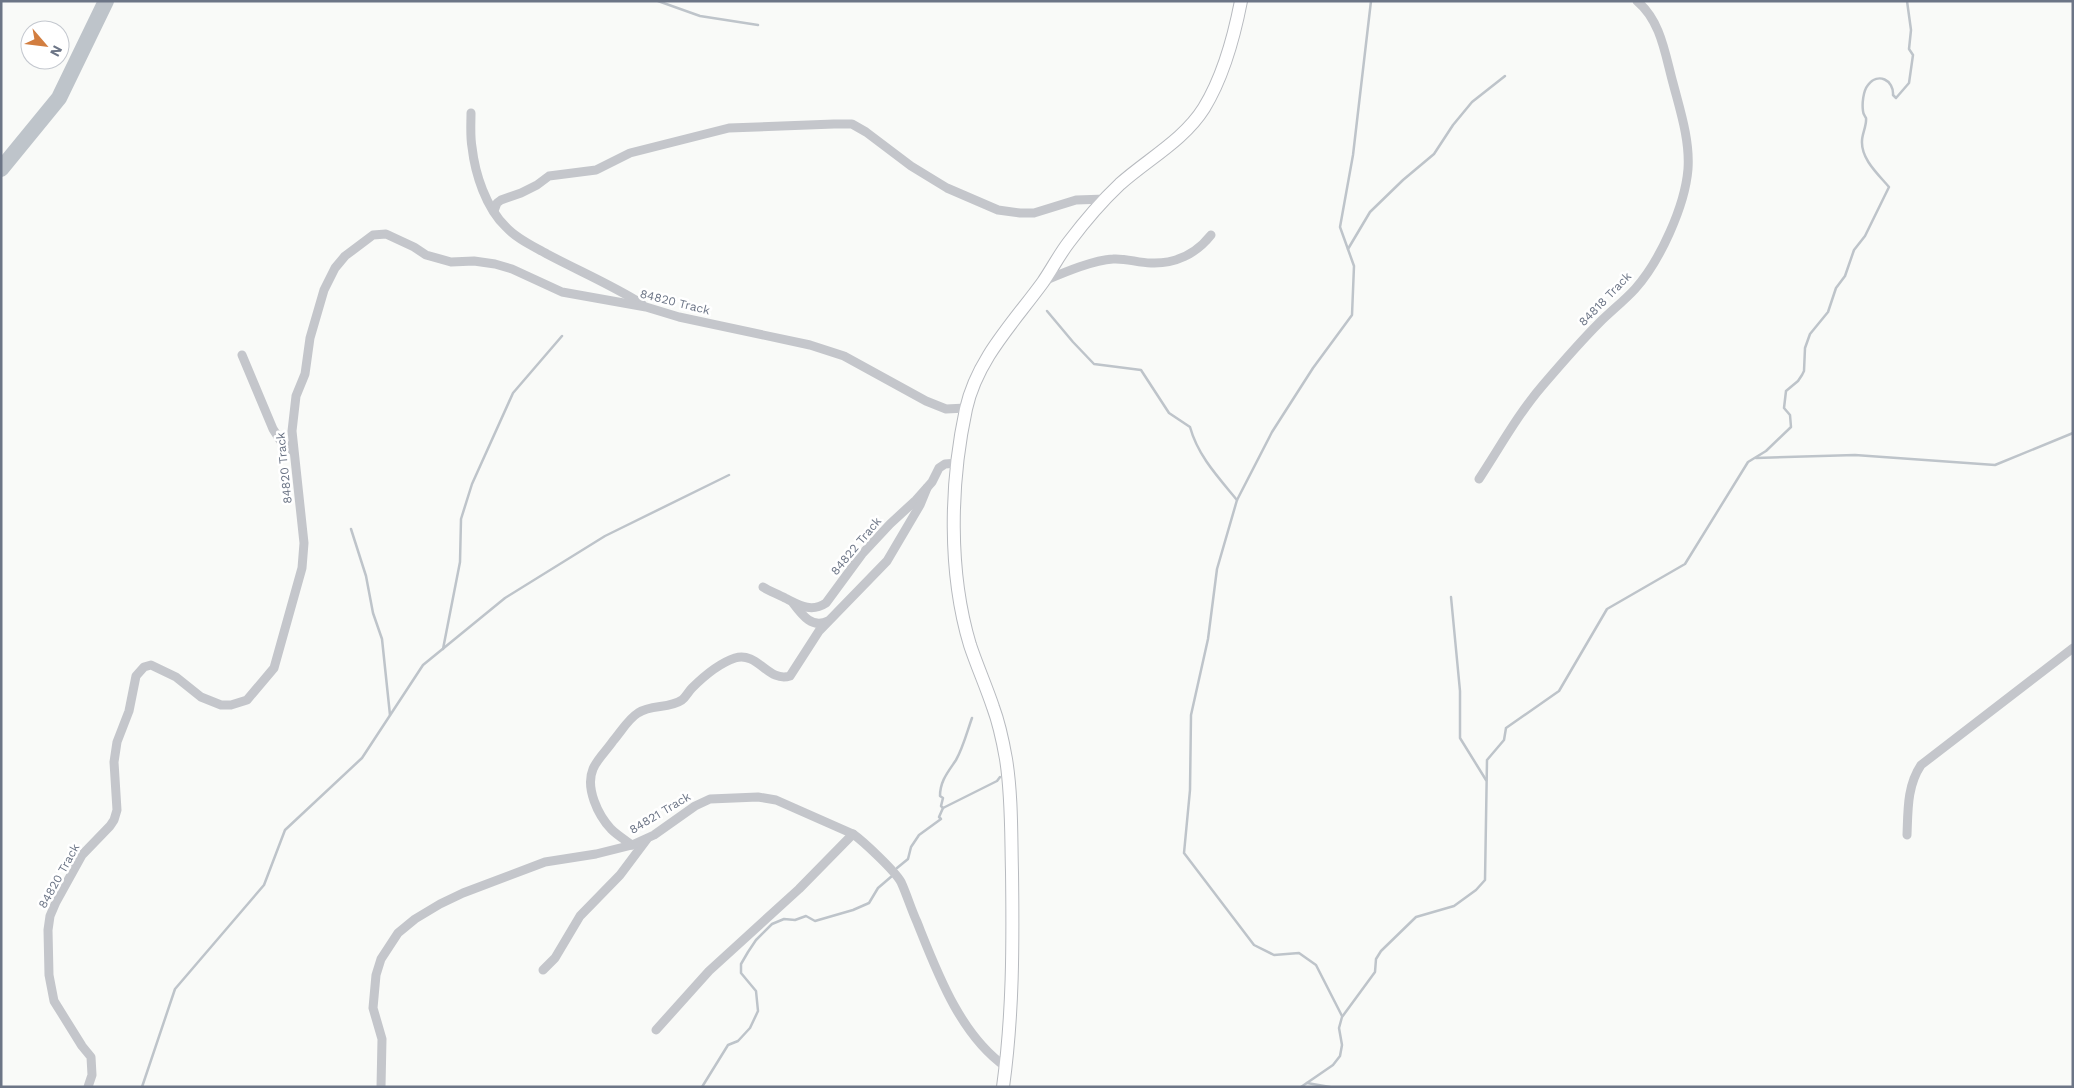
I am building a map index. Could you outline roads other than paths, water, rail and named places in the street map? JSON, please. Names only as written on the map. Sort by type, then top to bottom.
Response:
[{"type":"street","points":[[1003,1087],[1010,1023],[1013,956],[1011,809],[1006,760],[994,709],[970,645],[958,596],[954,558],[958,463],[966,408],[972,387],[990,353],[1043,281],[1069,241],[1106,199],[1150,158],[1188,129],[1205,107],[1222,70],[1237,22],[1241,1]]},
{"type":"street","name":"84818 Track","points":[[1479,479],[1533,397],[1598,323],[1636,288],[1659,253],[1674,224],[1683,198],[1688,168],[1682,120],[1658,29],[1650,15],[1637,1]]},
{"type":"street","points":[[471,113],[472,147],[486,198],[504,226],[517,237],[571,267],[620,290],[646,307]]},
{"type":"street","points":[[494,211],[500,200],[521,193],[549,176],[596,170],[630,153],[729,128],[834,124],[852,124],[866,132],[911,166],[947,188],[998,210],[1020,213],[1034,212],[1076,200],[1106,199]]},
{"type":"street","name":"84820 Track","points":[[88,1087],[92,1075],[91,1057],[77,1040],[54,1001],[49,975],[48,930],[50,916],[82,855],[114,820],[117,810],[114,762],[117,742],[129,711],[136,676],[144,668],[151,665],[176,677],[201,697],[221,705],[231,705],[247,700],[274,668],[302,568],[304,543],[293,452],[293,412],[296,396],[305,374],[310,338],[324,290],[335,268],[345,256],[374,235],[386,234],[414,247],[426,255],[451,262],[474,261],[495,264],[562,292],[646,307],[678,317],[810,346],[844,356],[926,402],[946,409],[966,408]]},
{"type":"street","points":[[1043,281],[1100,260],[1122,258],[1150,263],[1172,262],[1189,255],[1203,246],[1211,235]]},
{"type":"street","points":[[242,355],[273,429],[280,440],[293,452]]},
{"type":"street","name":"84822 Track","points":[[763,587],[793,603],[810,609],[818,608],[826,603],[867,549],[927,488],[939,468],[945,464],[958,463]]},
{"type":"street","points":[[632,845],[611,829],[600,814],[592,791],[591,774],[594,767],[631,718],[638,712],[671,706],[682,700],[693,687],[720,666],[735,658],[745,656],[754,660],[776,676],[784,678],[790,676],[828,621],[870,581],[887,561],[920,505],[927,488]]},
{"type":"street","points":[[793,603],[812,623],[823,624],[828,621]]},
{"type":"street","points":[[1906,835],[1910,790],[1914,776],[1921,765],[2073,648]]},
{"type":"street","name":"84821 Track","points":[[382,1087],[382,1039],[373,1008],[374,990],[381,959],[398,933],[415,919],[463,893],[545,862],[596,854],[632,845],[673,822],[695,806],[710,799],[741,798],[776,800],[853,834],[863,841],[900,881],[927,947],[961,1016],[985,1050],[1006,1067]]},
{"type":"street","points":[[656,1030],[709,971],[799,889],[853,834]]},
{"type":"street","points":[[543,970],[555,958],[580,916],[620,875],[647,838]]},
{"type":"waterway","points":[[1,169],[59,98],[106,1]]},
{"type":"waterway","points":[[658,1],[700,16],[758,25]]},
{"type":"waterway","points":[[1342,1016],[1316,965],[1299,953],[1274,955],[1254,945],[1184,853],[1190,790],[1191,715],[1208,639],[1217,569],[1237,500],[1272,432],[1313,368],[1352,315],[1354,266],[1340,227],[1353,155],[1371,1]]},
{"type":"waterway","points":[[1301,1087],[1333,1065],[1340,1056],[1342,1045],[1339,1028],[1342,1017],[1375,972],[1376,959],[1381,951],[1416,917],[1454,906],[1476,890],[1485,880],[1487,760],[1504,740],[1506,728],[1559,691],[1607,609],[1685,564],[1748,462],[1766,451],[1791,427],[1790,415],[1784,408],[1786,391],[1802,375],[1804,371],[1805,348],[1810,334],[1828,312],[1836,288],[1845,276],[1854,250],[1865,236],[1889,187],[1871,166],[1862,148],[1866,121],[1863,112],[1863,101],[1866,88],[1876,79],[1881,78],[1888,82],[1896,98],[1909,83],[1913,55],[1909,49],[1911,30],[1907,1]]},
{"type":"waterway","points":[[1348,249],[1370,212],[1403,180],[1434,154],[1453,125],[1472,102],[1505,76]]},
{"type":"waterway","points":[[1047,311],[1094,364],[1141,370],[1169,413],[1190,427],[1203,457],[1237,500]]},
{"type":"waterway","points":[[443,649],[460,562],[461,519],[472,484],[513,393],[562,336]]},
{"type":"waterway","points":[[1756,458],[1855,455],[1995,465],[2073,433]]},
{"type":"waterway","points":[[142,1087],[175,989],[264,885],[285,830],[362,758],[423,665],[505,598],[605,536],[729,475]]},
{"type":"waterway","points":[[351,529],[366,576],[373,613],[382,639],[390,715]]},
{"type":"waterway","points":[[1451,597],[1460,691],[1460,738],[1486,780]]},
{"type":"waterway","points":[[943,808],[941,806],[943,798],[940,796],[941,786],[961,750],[972,718]]},
{"type":"waterway","points":[[897,868],[908,859],[911,847],[919,835],[941,819],[939,817],[943,808],[997,781],[1000,777]]},
{"type":"waterway","points":[[702,1087],[728,1045],[738,1041],[750,1028],[758,1011],[756,991],[741,973],[741,964],[756,940],[772,924],[784,919],[795,920],[806,916],[815,921],[853,910],[869,903],[878,888],[892,876]]},
{"type":"waterway","points":[[1307,1083],[1330,1087]]}]
